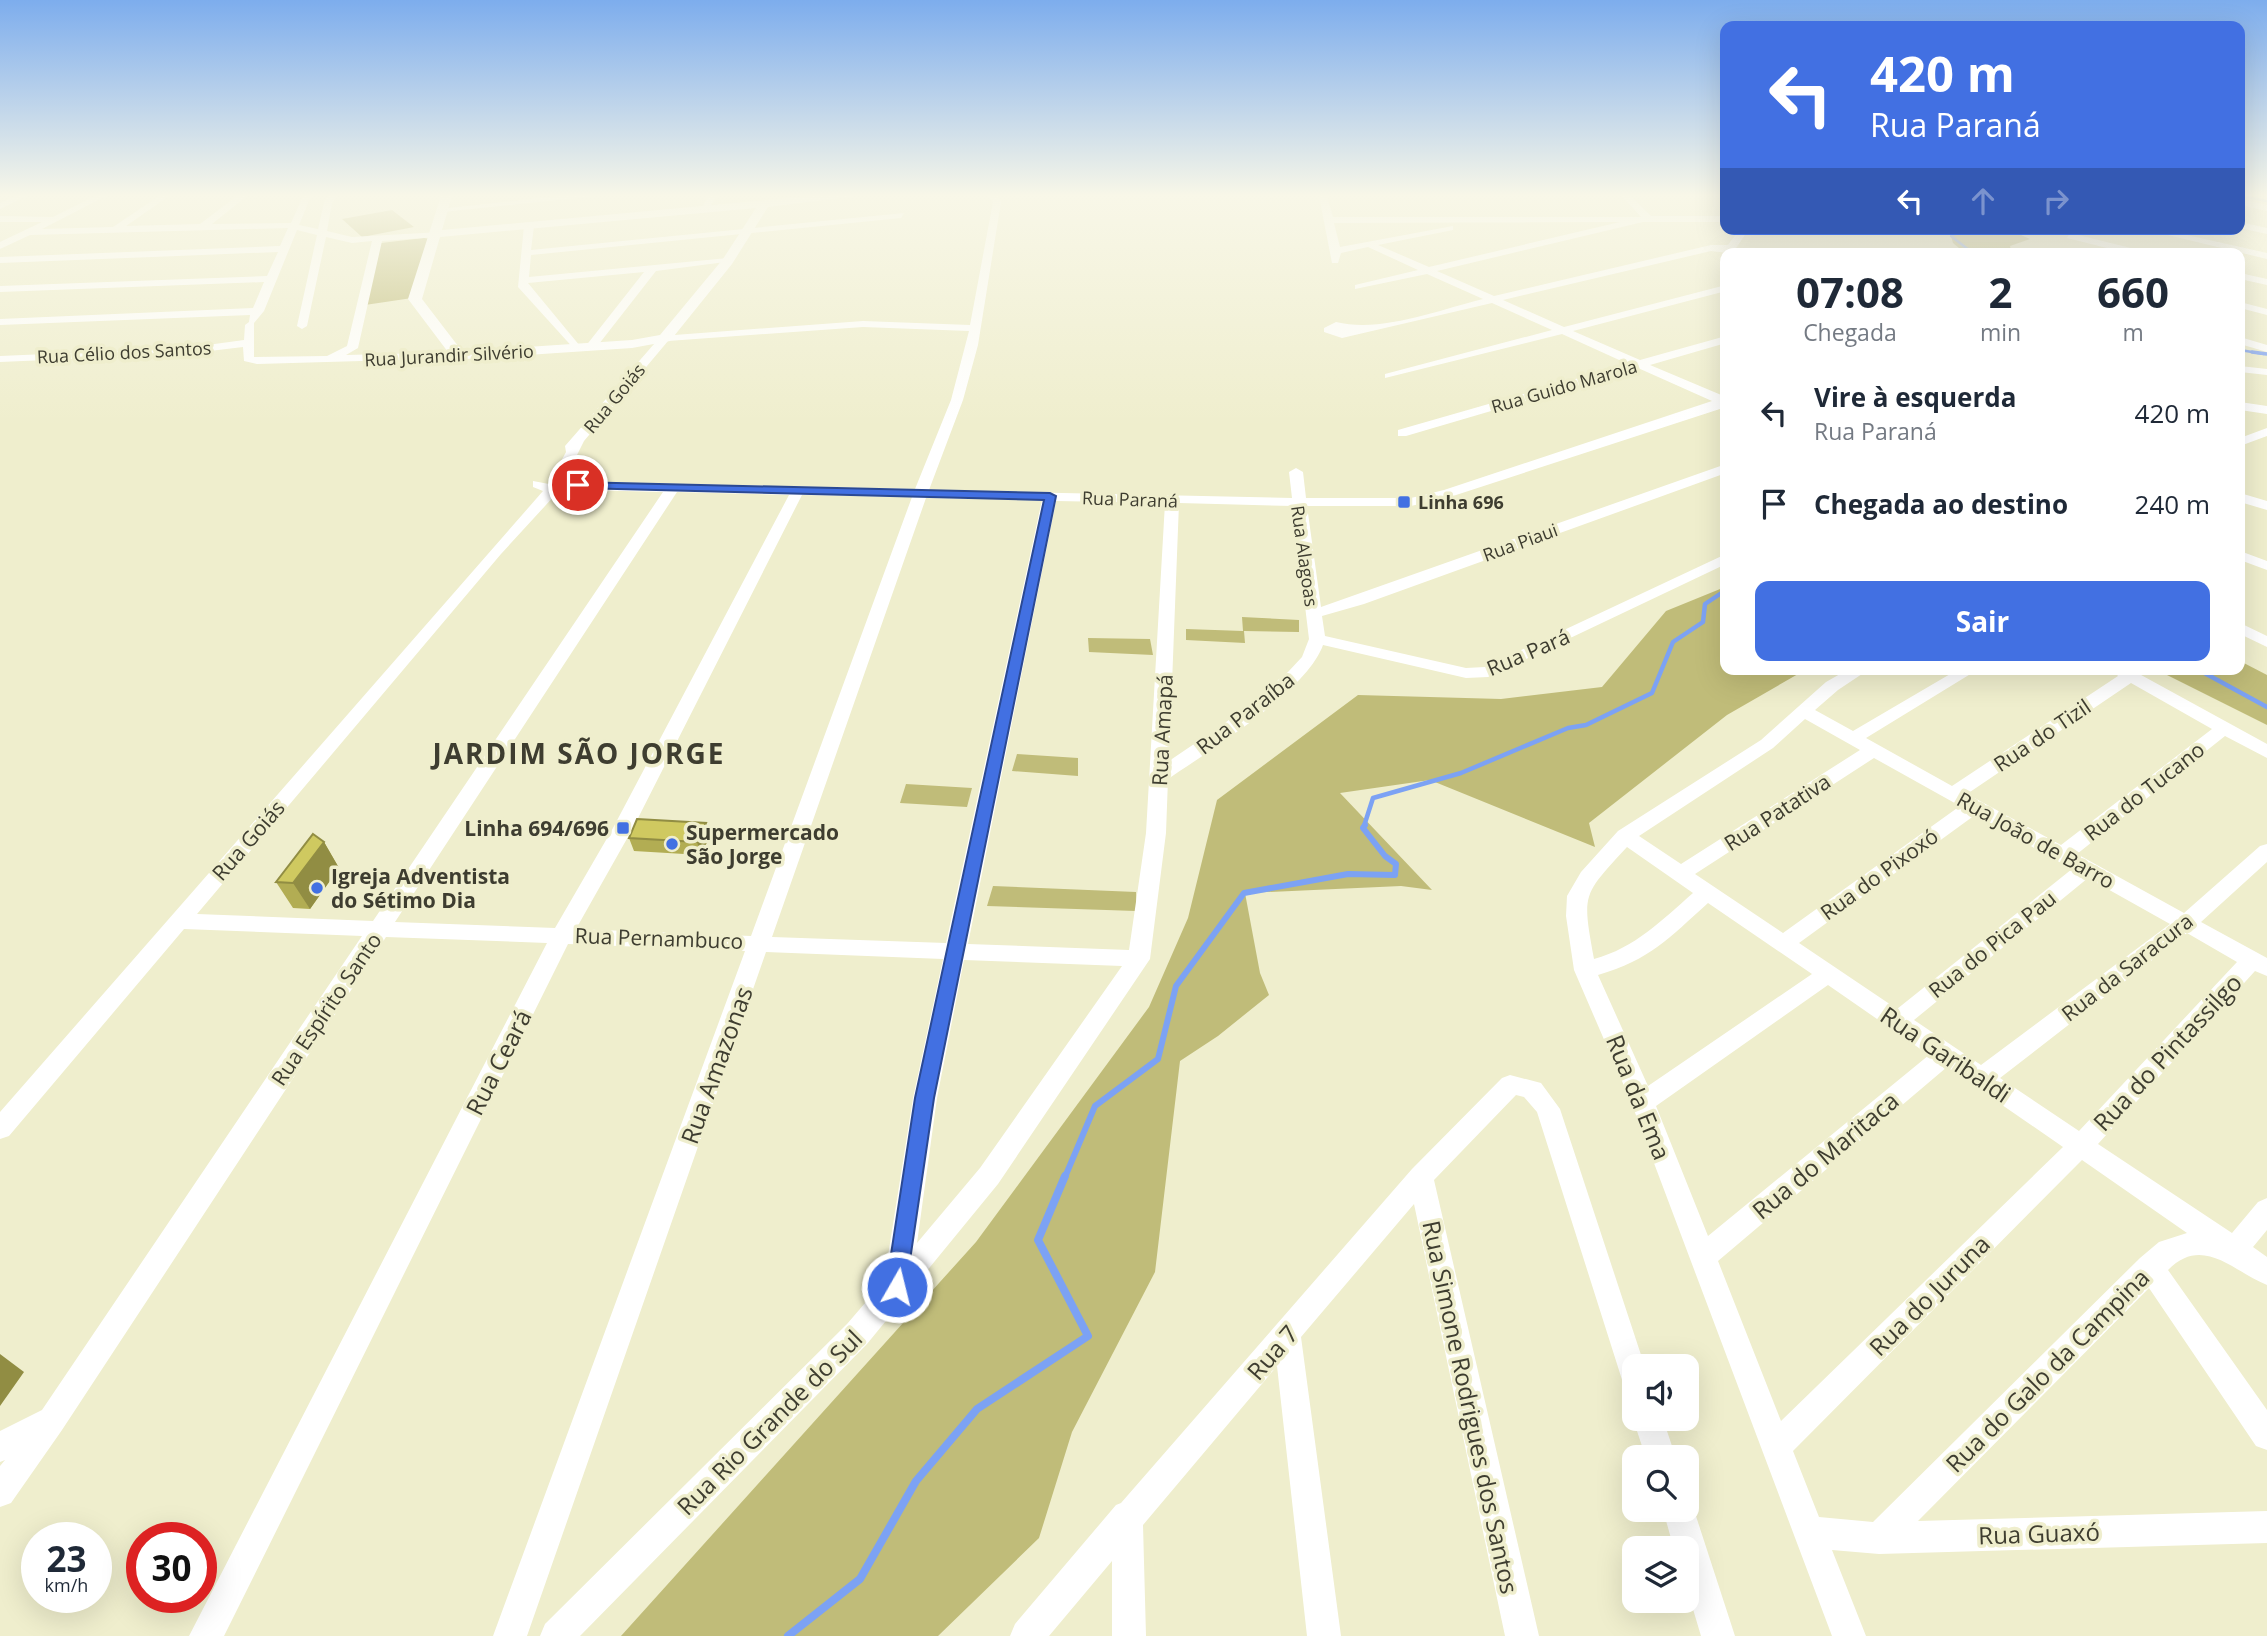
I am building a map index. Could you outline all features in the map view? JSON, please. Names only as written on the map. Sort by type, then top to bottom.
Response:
[{"type":"main road","points":[[424,272],[415,299],[453,349],[466,355]]},
{"type":"main road","name":"Rua Goiás","points":[[665,338],[719,272]]},
{"type":"main road","name":"Rua Jurandir Silvério","points":[[466,355],[632,344],[665,338]]},
{"type":"street","points":[[218,346],[250,325],[259,312],[276,272]]},
{"type":"street","points":[[302,326],[313,272]]},
{"type":"street","points":[[313,361],[344,354],[352,348],[370,272]]},
{"type":"street","points":[[523,272],[523,287],[563,332],[583,347],[608,329],[650,272]]},
{"type":"street","points":[[522,281],[616,272]]},
{"type":"street","name":"Rua Amazonas","points":[[510,1636],[920,494],[957,400],[975,328],[985,272]]},
{"type":"street","points":[[1359,287],[1423,272]]},
{"type":"street","points":[[1432,272],[1720,400]]},
{"type":"street","points":[[1356,330],[1606,272]]},
{"type":"street","points":[[2245,277],[2267,282]]},
{"type":"street","points":[[0,289],[273,279]]},
{"type":"street","points":[[1388,376],[1720,290]]},
{"type":"street","points":[[2245,306],[2267,312]]},
{"type":"street","points":[[0,322],[259,312]]},
{"type":"street","points":[[665,338],[863,324],[975,328]]},
{"type":"street","points":[[247,343],[250,325]]},
{"type":"street","points":[[563,332],[581,336],[608,329]]},
{"type":"street","name":"Rua Goiás","points":[[0,1129],[496,551],[578,441],[665,338]]},
{"type":"street","name":"Rua Guido Marola","points":[[1402,433],[1720,342]]},
{"type":"street","points":[[2245,342],[2267,349]]},
{"type":"street","name":"Rua Jurandir Silvério","points":[[247,343],[248,359],[313,361],[466,355]]},
{"type":"street","name":"Rua Célio dos Santos","points":[[0,359],[185,351],[247,343]]},
{"type":"street","name":"Rua Goiás","points":[[632,344],[644,347],[651,354]]},
{"type":"street","points":[[2245,370],[2267,372]]},
{"type":"street","name":"Rua Paraná","points":[[547,484],[1172,500],[1411,502],[1448,493],[1720,404]]},
{"type":"street","points":[[2247,407],[2267,410]]},
{"type":"street","points":[[2247,407],[2267,415]]},
{"type":"street","points":[[2245,440],[2267,432]]},
{"type":"street","name":"Rua Goiás","points":[[547,484],[578,441]]},
{"type":"street","name":"Rua Piaui","points":[[1313,614],[1359,601],[1720,470]]},
{"type":"street","name":"Rua Alagoas","points":[[1296,472],[1317,639]]},
{"type":"street","name":"Rua Espírito Santo","points":[[0,1492],[52,1420],[672,488]]},
{"type":"street","name":"Rua Ceará","points":[[206,1636],[562,935],[623,828],[797,492]]},
{"type":"street","points":[[897,1287],[925,1098],[1050,496]]},
{"type":"street","points":[[2245,499],[2267,506]]},
{"type":"street","name":"Rua Amapá","points":[[1139,959],[1156,833],[1172,500]]},
{"type":"street","points":[[2245,557],[2267,566]]},
{"type":"street","name":"Rua Pará","points":[[1317,639],[1466,673],[1488,672],[1720,561]]},
{"type":"street","points":[[2245,631],[2267,642]]},
{"type":"street","name":"Rua Paraíba","points":[[1160,776],[1231,727],[1294,676],[1310,659],[1317,639]]},
{"type":"street","name":"Rua da Ema","points":[[1849,1636],[1643,1102],[1585,970],[1576,916],[1577,896],[1588,877],[1625,836],[1767,744],[1832,686],[1851,675]]},
{"type":"street","points":[[1854,738],[1961,675]]},
{"type":"street","name":"Rua do Tizil","points":[[1953,794],[2123,675]]},
{"type":"street","points":[[2130,675],[2267,752]]},
{"type":"street","name":"Rua João de Barro","points":[[1805,712],[2260,964]]},
{"type":"street","name":"Rua do Tucano","points":[[2063,854],[2225,727]]},
{"type":"street","name":"Rua Patativa","points":[[1680,874],[1873,750]]},
{"type":"street","name":"Rua do Pixoxó","points":[[1784,943],[1974,806]]},
{"type":"street","name":"Rua Garibaldi","points":[[1625,836],[2267,1272]]},
{"type":"street","name":"Rua da Saracura","points":[[1982,1077],[2186,923],[2267,851]]},
{"type":"street","name":"Rua do Pica Pau","points":[[1897,1021],[2087,868]]},
{"type":"street","points":[[1585,970],[1625,958],[1657,937],[1707,892]]},
{"type":"street","name":"Rua Pernambuco","points":[[178,921],[1139,959]]},
{"type":"street","name":"Rua Rio Grande do Sul","points":[[557,1636],[857,1334],[989,1176],[1139,959]]},
{"type":"street","name":"Rua do Pintassilgo","points":[[2082,1144],[2260,964]]},
{"type":"street","points":[[1643,1102],[1828,974]]},
{"type":"street","name":"Rua do Maritaca","points":[[1703,1257],[1947,1054]]},
{"type":"street","points":[[1526,1084],[1540,1095],[1548,1109],[1627,1354]]},
{"type":"street","name":"Rua 7","points":[[1027,1636],[1127,1516],[1287,1335],[1421,1177],[1510,1085],[1526,1084]]},
{"type":"street","name":"Rua do Juruna","points":[[1777,1446],[2082,1144]]},
{"type":"street","name":"Rua Simone Rodrigues dos Santos","points":[[1421,1177],[1522,1636]]},
{"type":"street","points":[[2234,1250],[2267,1210]]},
{"type":"street","name":"Rua do Galo da Campina","points":[[1879,1538],[2168,1251],[2196,1242],[2234,1250]]},
{"type":"street","points":[[2150,1267],[2267,1436]]},
{"type":"street","points":[[1287,1335],[1324,1636]]},
{"type":"street","points":[[0,1447],[52,1420]]},
{"type":"street","points":[[1127,1516],[1129,1636]]},
{"type":"street","points":[[1682,1522],[1718,1636]]},
{"type":"street","name":"Rua Guaxó","points":[[1811,1532],[1879,1538],[2267,1527]]},
{"type":"shaded area","points":[[373,272],[420,272],[412,298],[365,305]]},
{"type":"shaded area","points":[[1720,589],[1720,675],[1796,675],[1727,715],[1589,823],[1595,847],[1430,780],[1340,793],[1432,890],[1401,886],[1245,893],[1260,973],[1269,995],[1218,1036],[1180,1061],[1155,1272],[1072,1432],[1039,1538],[938,1636],[621,1636],[976,1242],[1149,1007],[1188,918],[1217,800],[1358,695],[1501,699],[1602,687],[1666,611]]},
{"type":"shaded area","points":[[1242,617],[1299,620],[1299,632],[1244,631],[1245,643],[1186,640],[1186,629],[1243,631]]},
{"type":"shaded area","points":[[1088,638],[1150,639],[1153,655],[1089,652]]},
{"type":"shaded area","points":[[2245,664],[2267,675],[2267,725],[2167,675],[2245,675]]},
{"type":"shaded area","points":[[1017,754],[1078,758],[1078,776],[1012,771]]},
{"type":"shaded area","points":[[906,784],[972,788],[967,807],[900,803]]},
{"type":"shaded area","points":[[993,886],[1136,892],[1136,911],[987,906]]},
{"type":"building","points":[[637,819],[706,823],[697,842],[629,838]]},
{"type":"building","points":[[313,834],[324,842],[293,883],[276,882]]},
{"type":"waterway","points":[[2245,351],[2252,352]]},
{"type":"waterway","points":[[2252,352],[2267,354]]},
{"type":"waterway","points":[[2252,352],[2264,354]]},
{"type":"waterway","points":[[1364,826],[1373,798],[1461,773],[1568,728],[1586,725],[1652,693],[1673,642],[1703,622],[1705,604],[1720,594]]},
{"type":"waterway","points":[[2208,675],[2267,707]]},
{"type":"waterway","points":[[1065,1177],[1095,1106],[1158,1059],[1176,986],[1244,893],[1348,874],[1395,875],[1396,864],[1385,856],[1363,828],[1365,825]]},
{"type":"waterway","points":[[788,1636],[860,1579],[916,1481],[977,1409],[1088,1336],[1038,1240],[1065,1176]]},
{"type":"place","name":"Linha 696","points":[[1404,502]]},
{"type":"place","name":"Linha 694/696","points":[[623,828]]},
{"type":"place","name":"Supermercado São Jorge","points":[[672,844]]},
{"type":"place","name":"Igreja Adventista do Sétimo Dia","points":[[317,888]]},
{"type":"district","name":"JARDIM SÃO JORGE","points":[[579,753]]},
{"type":"route","points":[[578,485],[1050,496],[925,1098],[897,1287]]}]
